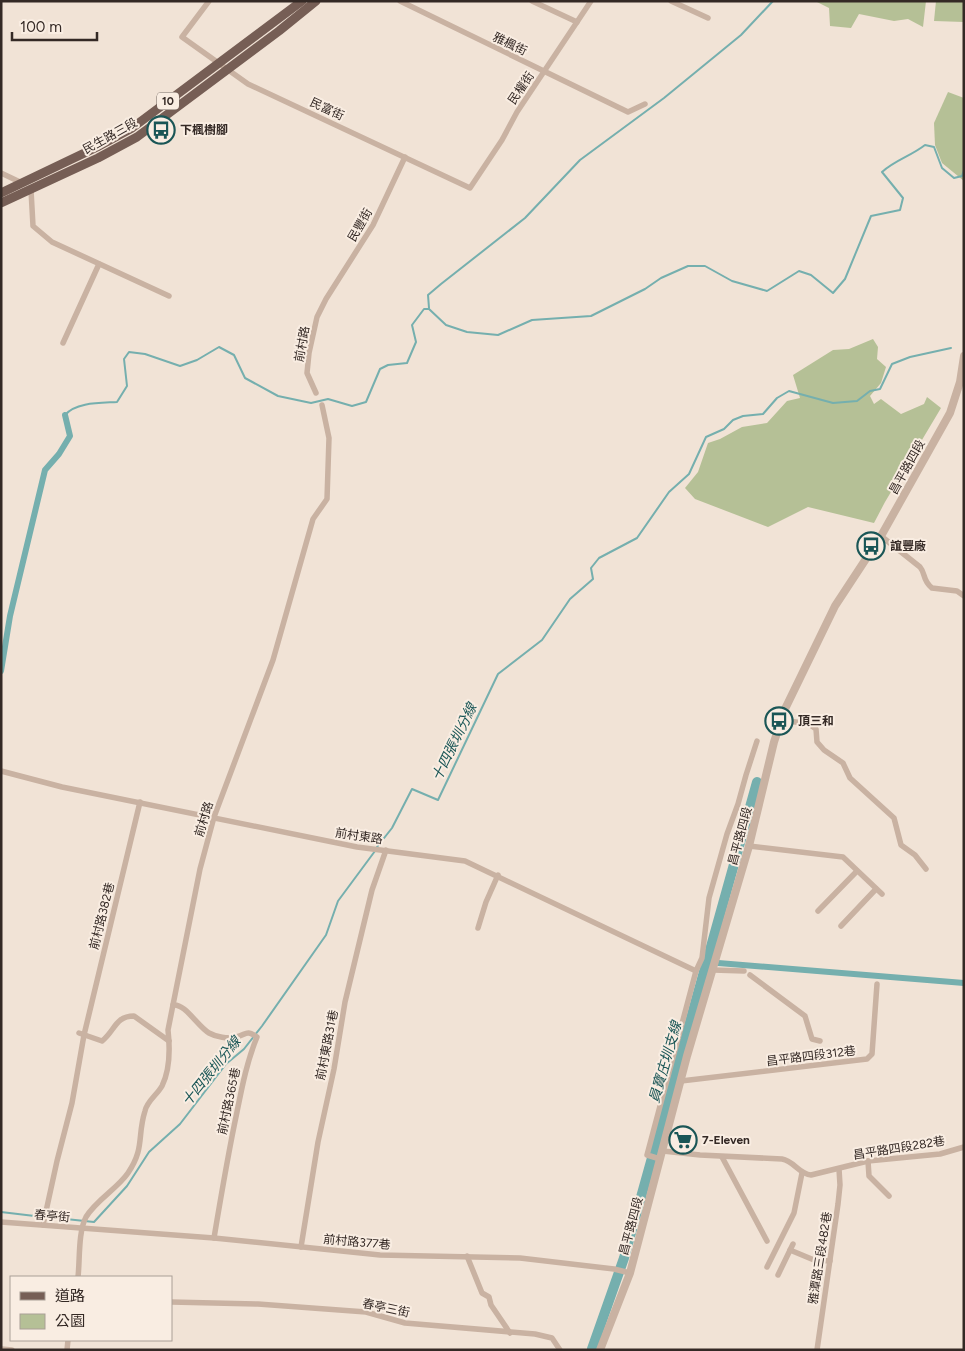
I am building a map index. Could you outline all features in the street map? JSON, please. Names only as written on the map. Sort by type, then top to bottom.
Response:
[{"type":"main road","name":"民生路三段","points":[[1,192],[97,147],[132,128],[302,1]]},
{"type":"main road","name":"民生路三段","points":[[1,203],[98,158],[137,137],[316,1]]},
{"type":"street","name":"民富街","points":[[209,1],[182,37],[226,70],[248,84],[470,188]]},
{"type":"street","name":"雅楓街","points":[[400,1],[628,112],[645,104]]},
{"type":"street","points":[[532,1],[577,22]]},
{"type":"street","name":"民權街","points":[[470,188],[502,140],[517,112],[591,1]]},
{"type":"street","points":[[671,1],[708,18]]},
{"type":"street","name":"民豐街","points":[[326,299],[373,225],[405,157]]},
{"type":"street","points":[[1,173],[22,183]]},
{"type":"street","points":[[31,190],[33,226],[52,242],[169,296]]},
{"type":"street","points":[[63,343],[99,264]]},
{"type":"street","name":"前村路","points":[[316,393],[307,373],[309,353],[317,317],[326,299]]},
{"type":"street","name":"昌平路四段","points":[[600,1350],[630,1274],[681,1081],[749,846],[774,742],[785,709],[827,620],[881,536],[950,413],[960,382],[964,356]]},
{"type":"street","name":"前村路","points":[[82,1229],[86,1217],[126,1175],[136,1160],[140,1150],[146,1107],[162,1086],[168,1064],[168,1030],[200,870],[214,817],[273,660],[313,519],[327,499],[329,438],[322,405]]},
{"type":"street","points":[[881,536],[923,570],[926,584],[938,590],[950,589],[957,591],[964,596]]},
{"type":"street","points":[[782,720],[809,724],[816,728],[818,742],[824,750],[842,763],[850,778],[894,818],[901,845],[915,855],[926,869]]},
{"type":"street","points":[[757,741],[709,898],[702,958],[696,971],[647,1155],[722,1156],[788,1160],[802,1173],[794,1213],[767,1267]]},
{"type":"street","name":"前村東路","points":[[1,771],[62,786],[357,847],[465,861],[498,875],[696,971]]},
{"type":"street","name":"前村路382巷","points":[[43,1225],[72,1103],[81,1034],[140,802]]},
{"type":"street","points":[[749,846],[842,857],[882,894]]},
{"type":"street","name":"前村東路31巷","points":[[301,1247],[318,1142],[334,1069],[345,1002],[372,890],[386,850]]},
{"type":"street","points":[[818,911],[857,871]]},
{"type":"street","points":[[478,928],[486,902],[498,875]]},
{"type":"street","points":[[841,926],[876,889]]},
{"type":"street","points":[[713,970],[744,971]]},
{"type":"street","points":[[750,975],[804,1016],[812,1039],[820,1041]]},
{"type":"street","name":"昌平路四段312巷","points":[[681,1081],[867,1059],[872,1054],[877,984]]},
{"type":"street","name":"前村路365巷","points":[[173,1005],[181,1006],[204,1030],[212,1034],[224,1037],[237,1037],[251,1033],[257,1037],[241,1092],[214,1238]]},
{"type":"street","points":[[81,1034],[102,1041],[120,1019],[134,1016],[169,1041]]},
{"type":"street","name":"昌平路四段282巷","points":[[802,1173],[811,1175],[868,1160],[940,1154],[964,1147]]},
{"type":"street","points":[[722,1156],[767,1241]]},
{"type":"street","points":[[868,1160],[869,1176],[889,1196]]},
{"type":"street","name":"雅潭路三段482巷","points":[[817,1350],[838,1204],[839,1169]]},
{"type":"street","name":"春亭街","points":[[1,1222],[82,1229],[78,1276]]},
{"type":"street","name":"前村路377巷","points":[[82,1229],[214,1238],[380,1255],[467,1256],[547,1261],[614,1269],[630,1274]]},
{"type":"street","points":[[778,1275],[792,1247],[814,1260],[830,1261]]},
{"type":"street","points":[[467,1256],[482,1293],[489,1297],[491,1305],[510,1333]]},
{"type":"street","name":"春亭三街","points":[[172,1302],[258,1304],[366,1312],[405,1323],[535,1334],[552,1338],[560,1350]]},
{"type":"street","points":[[1,1349],[12,1350]]},
{"type":"green space","points":[[815,1],[926,1],[923,27],[908,19],[894,21],[859,14],[851,28],[830,26],[829,8]]},
{"type":"green space","points":[[936,1],[964,1],[964,22],[934,21]]},
{"type":"green space","points":[[948,92],[964,98],[964,181],[942,163],[935,145],[934,123]]},
{"type":"green space","points":[[873,339],[878,347],[877,359],[886,367],[881,383],[870,396],[874,404],[881,399],[901,414],[924,404],[927,397],[941,408],[874,523],[808,507],[768,527],[695,499],[685,488],[698,472],[708,443],[742,427],[767,423],[787,401],[800,398],[793,375],[833,350],[849,349]]},
{"type":"waterway","points":[[429,308],[428,295],[525,218],[580,160],[664,98],[741,35],[773,1]]},
{"type":"waterway","points":[[65,415],[82,405],[117,402],[127,386],[124,359],[129,352],[145,354],[180,366],[197,360],[219,347],[234,355],[245,378],[278,396],[311,403],[328,399],[352,406],[366,402],[380,369],[388,365],[407,363],[416,342],[412,325],[424,309],[429,309],[446,325],[467,332],[498,335],[532,320],[591,316],[645,289],[661,278],[688,266],[705,266],[732,281],[767,291],[799,271],[811,275],[833,293],[845,279],[871,216],[900,210],[903,198],[882,172],[925,145],[934,147],[942,168],[954,178],[962,176],[964,170]]},
{"type":"waterway","name":"十四張圳分線","points":[[377,847],[392,828],[412,789],[438,800],[498,674],[542,640],[570,599],[593,579],[591,568],[599,558],[637,538],[669,492],[689,474],[706,437],[724,429],[733,420],[743,416],[763,414],[777,398],[789,391],[833,403],[857,401],[870,391],[880,389],[892,364],[910,357],[951,348]]},
{"type":"waterway","points":[[1,671],[10,616],[45,470],[59,454],[70,436],[65,415]]},
{"type":"waterway","name":"員寶庄圳支線","points":[[592,1349],[624,1258],[757,782]]},
{"type":"waterway","name":"十四張圳分線","points":[[47,1217],[94,1222],[127,1186],[149,1152],[180,1124],[226,1064],[244,1049],[262,1026],[326,935],[338,901],[375,851]]},
{"type":"waterway","points":[[706,962],[964,983]]},
{"type":"waterway","name":"十四張圳分線","points":[[1,1212],[43,1217]]},
{"type":"place","name":"下楓樹腳","points":[[161,130]]},
{"type":"place","name":"誼豐廠","points":[[871,546]]},
{"type":"place","name":"頂三和","points":[[779,721]]},
{"type":"place","name":"7-Eleven","points":[[683,1140]]}]
